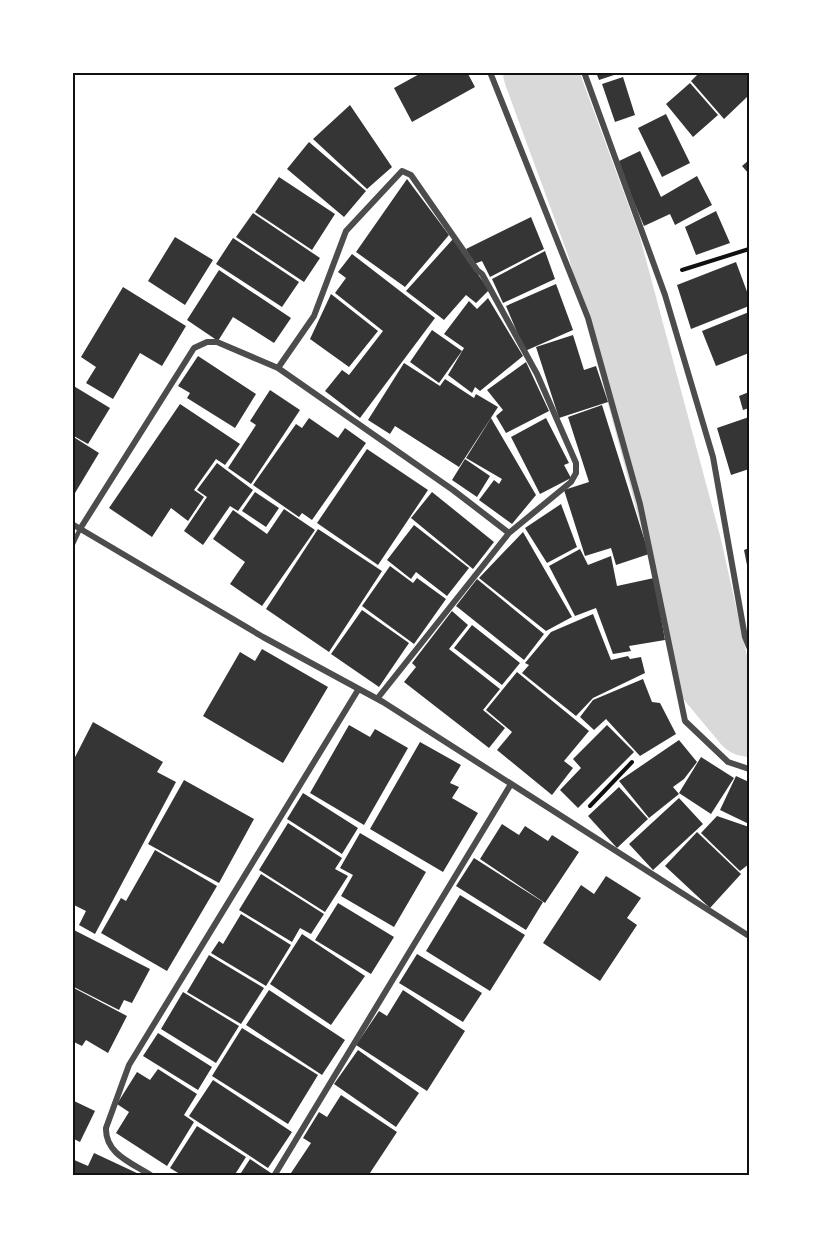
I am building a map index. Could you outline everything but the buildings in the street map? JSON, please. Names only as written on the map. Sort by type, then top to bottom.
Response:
[{"type":"street","points":[[490,72],[591,329],[640,504],[685,721],[728,762],[749,770]]},
{"type":"street","points":[[584,72],[658,277],[713,457],[745,637],[749,647]]},
{"type":"street","points":[[278,368],[314,316],[346,231],[402,171],[406,171],[482,274],[537,374],[576,463],[576,473],[571,482],[509,533],[377,699]]},
{"type":"street","points":[[80,529],[194,348],[207,342],[217,342],[278,368],[453,490],[509,533]]},
{"type":"street","points":[[72,524],[377,699],[749,936]]},
{"type":"street","points":[[152,1176],[109,1149],[105,1139],[106,1128],[129,1065],[358,690]]},
{"type":"street","points":[[274,1176],[511,784]]},
{"type":"lane","points":[[72,546],[80,529]]},
{"type":"path","points":[[658,277],[749,249]]},
{"type":"path","points":[[572,824],[632,762]]},
{"type":"waterway","points":[[540,72],[604,246],[685,548],[714,678],[749,720]]}]
